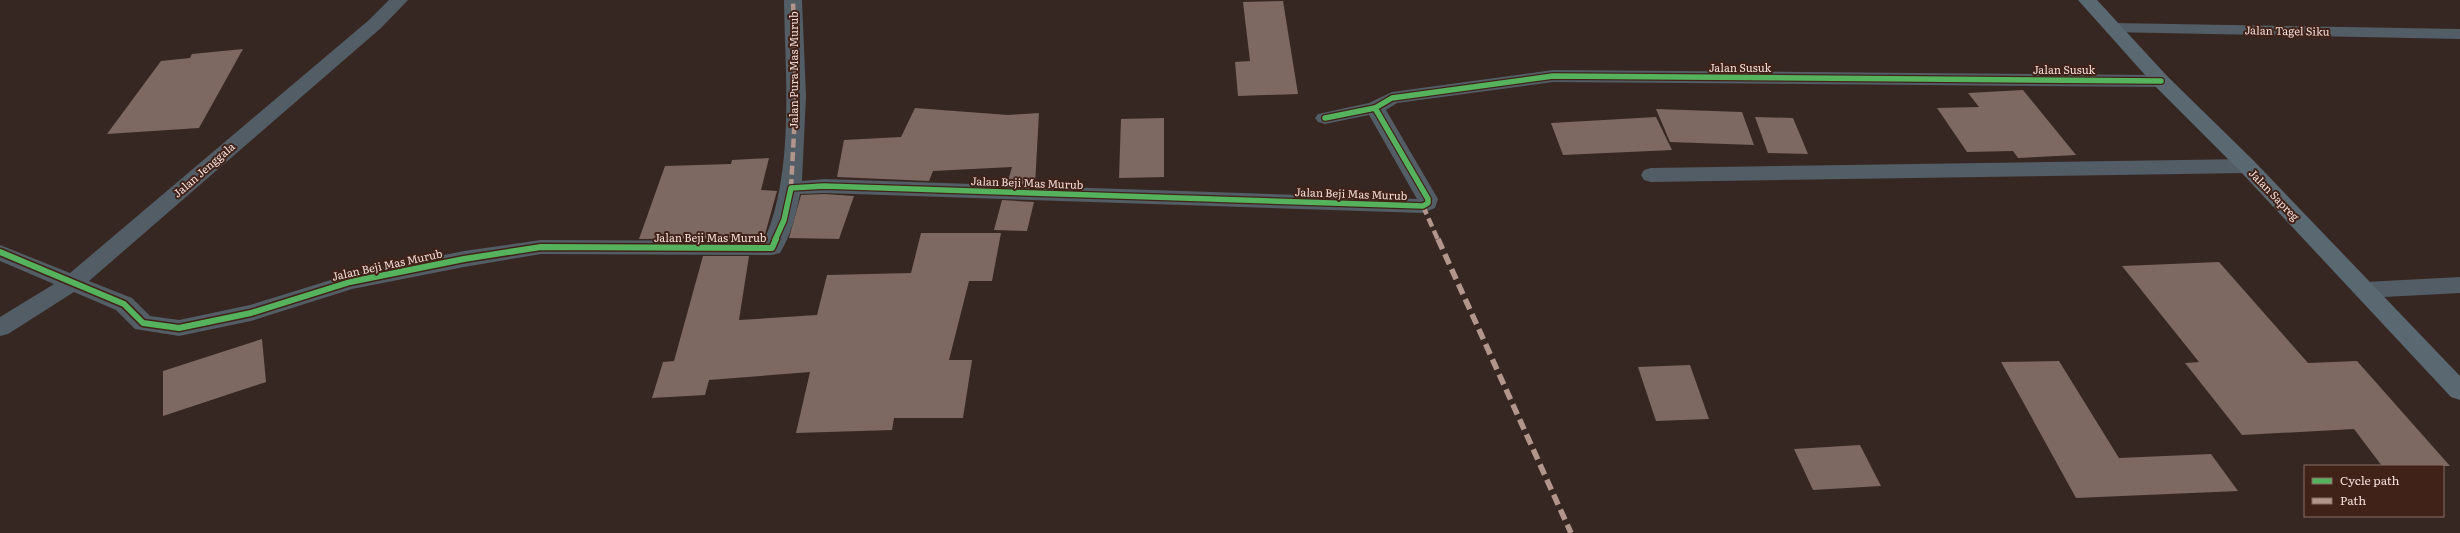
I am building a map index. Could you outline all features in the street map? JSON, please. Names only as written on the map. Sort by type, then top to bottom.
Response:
[{"type":"main road","name":"Jalan Sapreg","points":[[2087,0],[2161,81],[2246,166],[2460,391]]},
{"type":"street","name":"Jalan Jenggala","points":[[0,328],[72,283],[375,24],[399,0]]},
{"type":"street","name":"Jalan Pura Mas Murub","points":[[791,188],[796,96],[794,72],[793,0]]},
{"type":"street","name":"Jalan Tagel Siku","points":[[2114,28],[2460,34]]},
{"type":"street","name":"Jalan Susuk","points":[[1325,118],[1375,108],[1392,98],[1553,76],[2161,81]]},
{"type":"street","name":"Jalan Beji Mas Murub","points":[[72,283],[124,304],[143,323],[179,328],[251,313],[350,282],[464,259],[541,248],[772,248],[784,220],[791,188],[824,186],[1423,206],[1428,203],[1428,199],[1375,108]]},
{"type":"street","points":[[1652,175],[2246,166]]},
{"type":"street","points":[[0,252],[72,283]]},
{"type":"street","points":[[2365,290],[2460,285]]},
{"type":"building","points":[[1283,1],[1298,94],[1238,96],[1235,62],[1250,61],[1243,2]]},
{"type":"building","points":[[243,49],[199,128],[107,134],[161,61],[190,58],[192,54]]},
{"type":"building","points":[[2023,90],[2076,155],[2018,158],[2013,151],[1967,152],[1937,108],[1979,107],[1968,93]]},
{"type":"building","points":[[915,108],[1008,115],[1039,113],[1035,185],[1007,184],[1012,167],[933,171],[929,181],[837,177],[844,140],[901,137]]},
{"type":"building","points":[[1656,109],[1742,112],[1754,145],[1670,142]]},
{"type":"building","points":[[1656,117],[1672,150],[1563,155],[1551,123]]},
{"type":"building","points":[[1755,117],[1793,118],[1808,154],[1768,153]]},
{"type":"building","points":[[1164,118],[1164,177],[1119,178],[1121,119]]},
{"type":"building","points":[[769,158],[761,190],[777,191],[764,238],[639,239],[665,166],[731,164],[732,160]]},
{"type":"building","points":[[824,194],[854,196],[839,239],[789,238],[801,195]]},
{"type":"building","points":[[1002,200],[1034,202],[1027,231],[994,230]]},
{"type":"building","points":[[921,233],[1001,233],[992,281],[969,281],[949,360],[972,360],[963,418],[894,418],[892,430],[796,433],[810,372],[709,380],[705,395],[652,398],[663,362],[674,361],[703,256],[749,256],[739,320],[817,315],[827,275],[911,273]]},
{"type":"building","points":[[2219,262],[2308,363],[2357,361],[2450,466],[2381,465],[2354,429],[2242,435],[2185,363],[2199,362],[2122,266]]},
{"type":"building","points":[[262,339],[266,382],[163,416],[163,371]]},
{"type":"building","points":[[2059,361],[2119,458],[2211,454],[2238,491],[2076,498],[2001,362]]},
{"type":"building","points":[[1690,365],[1709,419],[1656,421],[1638,367]]},
{"type":"building","points":[[1860,445],[1881,486],[1813,490],[1794,449]]},
{"type":"marked path","points":[[791,188],[796,96],[794,72],[793,0]]},
{"type":"marked path","points":[[1423,206],[1571,533]]},
{"type":"cycle path","points":[[1325,118],[1375,108],[1392,98],[1553,76],[2161,81]]},
{"type":"cycle path","points":[[0,252],[124,304],[143,323],[179,328],[251,313],[350,282],[464,259],[541,247],[772,248],[784,220],[791,188],[824,186],[1423,206],[1428,203],[1428,199],[1375,108]]}]
